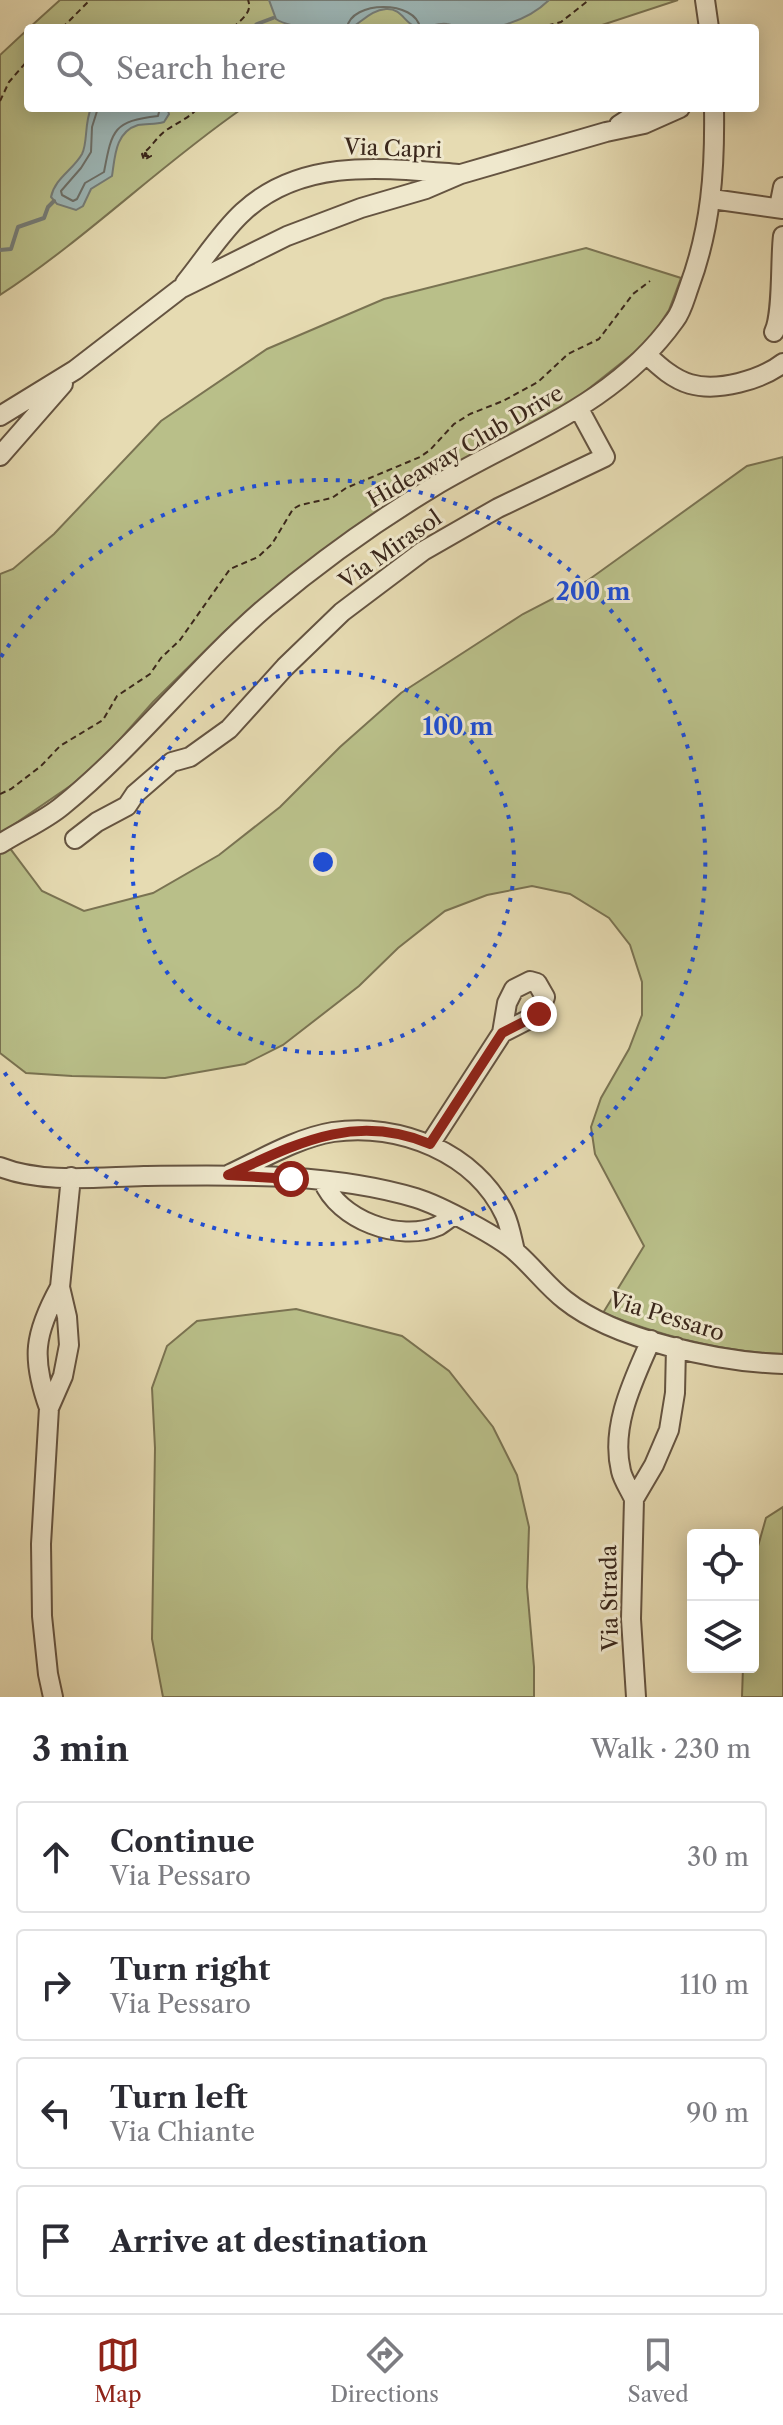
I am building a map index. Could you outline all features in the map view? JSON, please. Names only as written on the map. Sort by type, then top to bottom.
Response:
[{"type":"street","points":[[705,0],[708,24]]},
{"type":"street","name":"Via Capri","points":[[606,132],[638,112]]},
{"type":"street","name":"Via Capri","points":[[0,416],[75,370],[180,289],[287,236],[461,174],[644,124],[671,112]]},
{"type":"street","name":"Hideaway Club Drive","points":[[0,844],[60,808],[117,758],[170,699],[266,608],[350,542],[434,487],[579,409],[647,355],[678,317],[701,256],[712,199],[714,112]]},
{"type":"street","name":"Via Capri","points":[[180,289],[242,213],[273,190],[308,175],[341,169],[404,169],[461,174]]},
{"type":"street","points":[[712,199],[781,208],[783,187]]},
{"type":"street","points":[[774,332],[779,312],[783,236]]},
{"type":"street","points":[[647,355],[668,373],[690,384],[711,386],[744,381],[783,363]]},
{"type":"street","name":"Via Capri","points":[[0,456],[75,370]]},
{"type":"street","name":"Via Mirasol","points":[[75,839],[97,822],[127,806],[135,794],[172,762],[190,757],[229,729],[285,667],[342,612],[423,551],[498,508],[605,457],[579,409]]},
{"type":"street","points":[[430,1144],[502,1033]]},
{"type":"street","name":"Via Pessaro","points":[[228,1175],[291,1145],[333,1132],[370,1132],[416,1138],[463,1164],[488,1188],[505,1216],[515,1251]]},
{"type":"street","name":"Via Pessaro","points":[[0,1167],[17,1174],[71,1177],[228,1175],[323,1181],[370,1187],[418,1199],[454,1215],[515,1251],[565,1300],[603,1325],[676,1347],[746,1363],[783,1364]]},
{"type":"street","points":[[53,1697],[42,1616],[41,1544],[49,1408],[63,1376],[69,1345],[60,1287],[71,1177]]},
{"type":"street","points":[[323,1181],[328,1195],[351,1214],[382,1228],[414,1230],[438,1226],[454,1215]]},
{"type":"street","points":[[49,1408],[38,1379],[36,1345],[43,1317],[60,1287]]},
{"type":"street","name":"Via Strada","points":[[636,1697],[631,1619],[634,1499],[621,1471],[620,1433],[628,1391],[651,1340]]},
{"type":"street","name":"Via Strada","points":[[634,1499],[654,1465],[669,1430],[675,1393],[676,1347]]},
{"type":"path","points":[[66,24],[90,0]]},
{"type":"path","points":[[237,24],[246,16],[250,5],[248,0]]},
{"type":"path","points":[[553,24],[561,22],[589,0]]},
{"type":"path","points":[[0,101],[9,82],[24,65]]},
{"type":"path","points":[[146,157],[145,153],[151,156],[144,160],[142,154],[151,149],[163,133],[194,112]]},
{"type":"path","points":[[0,794],[41,766],[60,746],[103,720],[117,696],[150,674],[180,640],[230,569],[258,557],[272,544],[293,509],[326,500],[346,488],[420,457],[454,424],[538,382],[568,354],[599,339],[624,304],[650,281]]},
{"type":"green space","points":[[60,0],[678,0],[605,24],[33,24]]},
{"type":"green space","points":[[24,33],[24,112],[237,112],[0,295],[0,55]]},
{"type":"green space","points":[[586,248],[681,278],[669,310],[640,348],[577,398],[306,565],[226,630],[153,702],[107,754],[73,784],[0,834],[0,574],[13,569],[54,534],[161,421],[267,349],[384,299]]},
{"type":"green space","points":[[783,457],[783,1354],[737,1350],[692,1341],[603,1313],[644,1246],[595,1154],[591,1127],[601,1098],[629,1049],[642,1015],[642,982],[630,945],[609,918],[570,894],[532,886],[487,895],[445,911],[398,948],[359,986],[283,1045],[245,1064],[165,1078],[72,1076],[26,1073],[0,1053],[0,835],[42,891],[84,911],[153,893],[219,855],[280,807],[340,747],[401,693],[523,614],[587,581],[747,466]]},
{"type":"green space","points":[[296,1309],[402,1336],[449,1371],[493,1427],[517,1475],[529,1527],[527,1587],[534,1697],[163,1697],[152,1639],[155,1448],[152,1388],[167,1346],[197,1321]]},
{"type":"green space","points":[[783,1507],[783,1697],[742,1697],[743,1673],[759,1673],[759,1543],[766,1518]]},
{"type":"water","points":[[269,0],[549,0],[530,14],[507,24],[411,24],[391,9],[373,13],[357,24],[289,24],[276,19]]},
{"type":"water","points":[[90,112],[169,114],[164,122],[138,125],[125,133],[115,153],[112,176],[91,189],[83,206],[76,210],[57,204],[51,197],[56,185],[82,154]]},
{"type":"waterway","points":[[257,24],[273,18]]},
{"type":"waterway","points":[[0,250],[11,249],[18,227],[44,218],[54,201]]},
{"type":"route","points":[[291,1179],[228,1175],[291,1145],[333,1132],[370,1132],[416,1138],[430,1144],[502,1033],[539,1014]]}]
